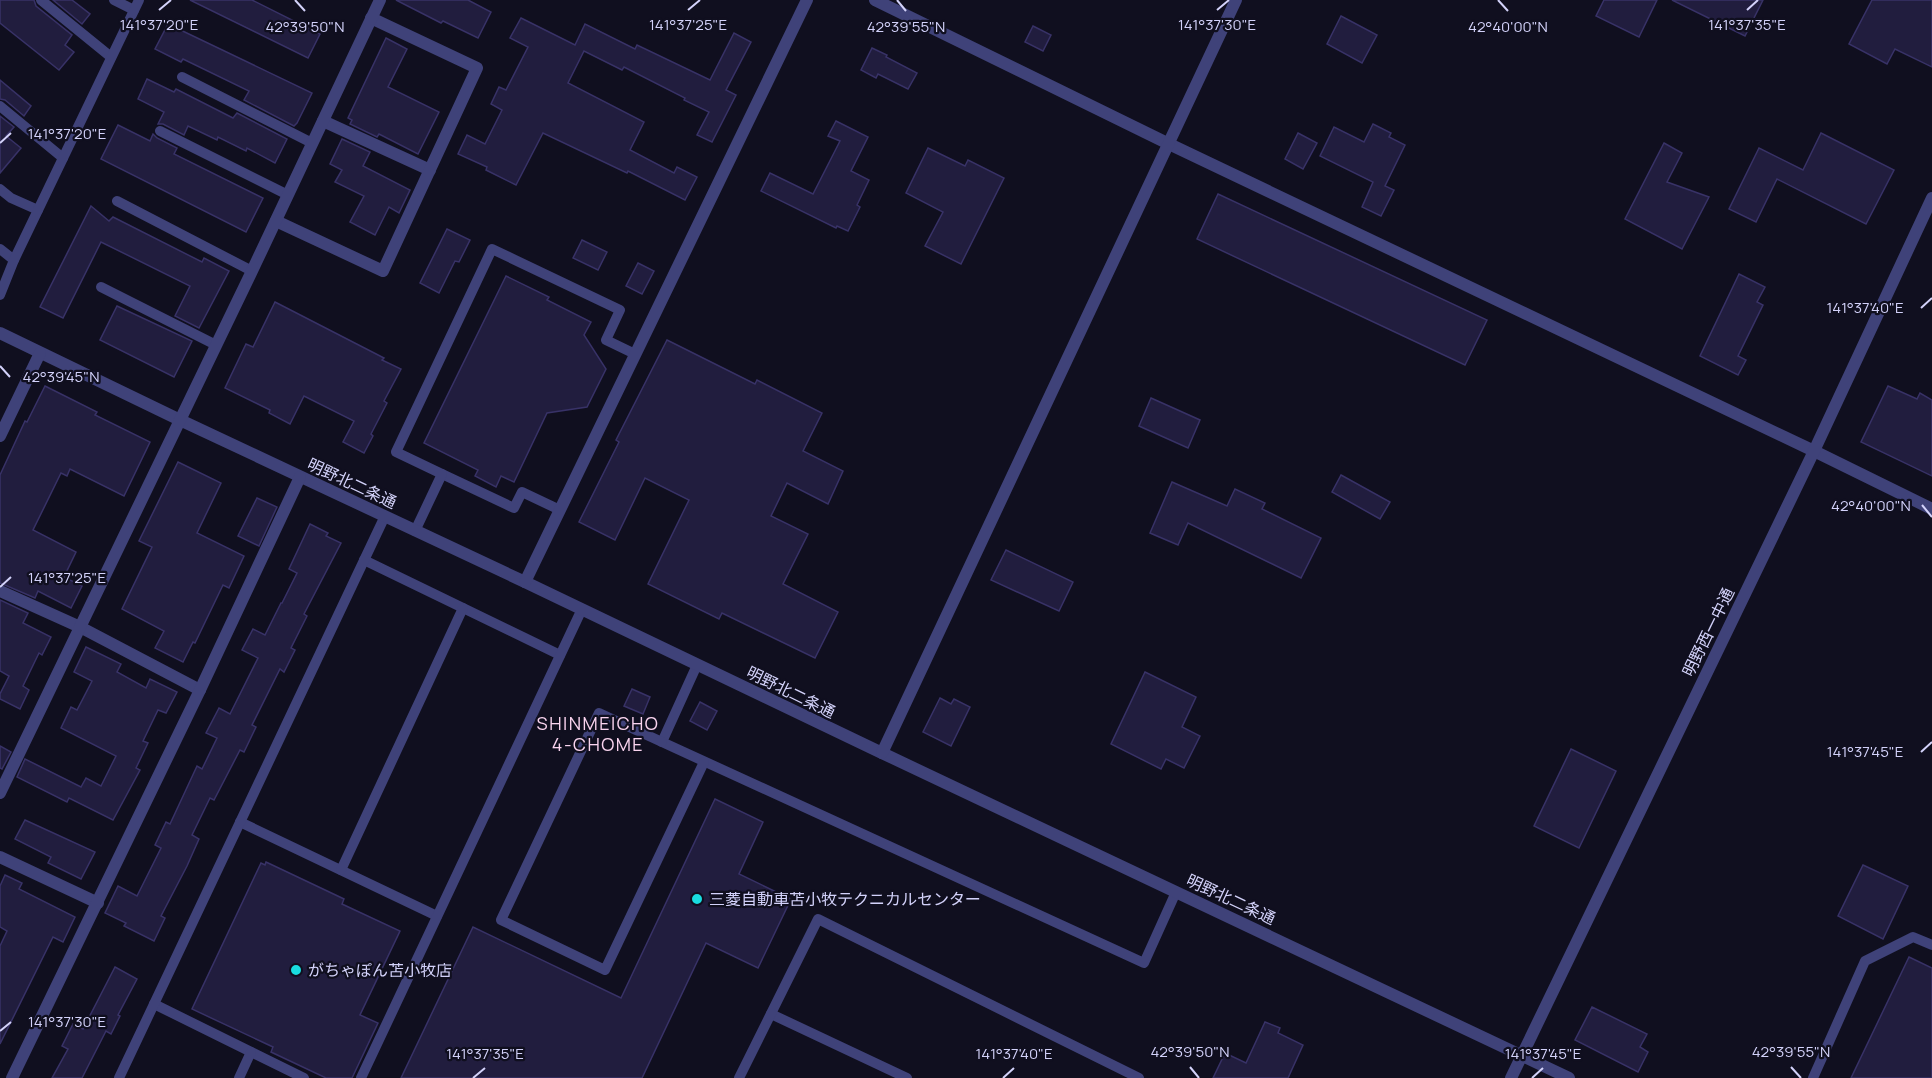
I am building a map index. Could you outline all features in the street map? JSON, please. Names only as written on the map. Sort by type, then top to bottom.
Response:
[{"type":"street","points":[[0,793],[380,0]]},
{"type":"street","points":[[525,582],[807,0]]},
{"type":"street","points":[[875,0],[1167,143],[1932,509]]},
{"type":"street","points":[[882,753],[1236,0]]},
{"type":"street","points":[[276,221],[383,271],[477,68],[371,18]]},
{"type":"street","points":[[323,121],[430,170]]},
{"type":"street","name":"明野西一中通","points":[[1510,1078],[1814,451],[1932,198]]},
{"type":"street","name":"明野北二条通","points":[[0,333],[1569,1078]]},
{"type":"street","points":[[0,436],[40,353]]},
{"type":"street","points":[[12,1078],[98,903],[300,477]]},
{"type":"street","points":[[0,591],[80,627],[200,690]]},
{"type":"street","points":[[0,857],[98,903]]},
{"type":"lane","points":[[41,0],[111,57]]},
{"type":"lane","points":[[0,295],[14,260],[136,5],[114,0]]},
{"type":"lane","points":[[182,77],[312,144]]},
{"type":"lane","points":[[0,106],[63,158]]},
{"type":"lane","points":[[160,131],[288,195]]},
{"type":"lane","points":[[0,189],[11,198],[38,210]]},
{"type":"lane","points":[[117,201],[252,271]]},
{"type":"lane","points":[[0,249],[14,260]]},
{"type":"lane","points":[[560,510],[522,492],[514,508],[396,452],[492,249],[620,310],[606,340],[635,354]]},
{"type":"lane","points":[[101,287],[216,345]]},
{"type":"lane","points":[[415,531],[442,474]]},
{"type":"lane","points":[[119,1078],[385,516]]},
{"type":"lane","points":[[364,560],[560,655]]},
{"type":"lane","points":[[341,870],[463,608]]},
{"type":"lane","points":[[361,1078],[582,609]]},
{"type":"lane","points":[[662,742],[697,665]]},
{"type":"lane","points":[[704,762],[604,970],[501,920],[599,713],[1144,963],[1176,892]]},
{"type":"lane","points":[[240,822],[437,916]]},
{"type":"lane","points":[[740,1078],[818,919],[1139,1078]]},
{"type":"lane","points":[[1813,1078],[1865,961],[1913,937],[1932,945]]},
{"type":"lane","points":[[154,1004],[304,1078]]},
{"type":"lane","points":[[771,1014],[906,1078]]},
{"type":"lane","points":[[238,1078],[251,1052]]},
{"type":"building","points":[[0,0],[34,0],[36,6],[72,35],[65,45],[74,52],[59,70],[0,23]]},
{"type":"building","points":[[53,0],[72,0],[90,14],[82,24]]},
{"type":"building","points":[[190,0],[252,0],[320,34],[308,58]]},
{"type":"building","points":[[396,0],[468,0],[491,12],[478,38],[443,21],[441,23]]},
{"type":"building","points":[[1604,0],[1657,0],[1639,37],[1596,16]]},
{"type":"building","points":[[1672,0],[1763,0],[1745,36]]},
{"type":"building","points":[[1872,0],[1932,0],[1932,67],[1895,49],[1887,64],[1849,44]]},
{"type":"building","points":[[1341,16],[1377,35],[1362,63],[1327,44]]},
{"type":"building","points":[[521,18],[575,45],[585,24],[635,49],[637,45],[710,80],[734,33],[751,42],[726,90],[736,95],[712,142],[697,135],[709,112],[624,67],[622,70],[584,51],[568,83],[644,122],[630,150],[674,173],[677,167],[697,177],[685,200],[628,171],[627,173],[543,133],[516,185],[486,170],[487,167],[458,154],[467,135],[485,144],[502,110],[491,104],[499,87],[506,90],[528,47],[510,38]]},
{"type":"building","points":[[168,24],[312,93],[297,123],[294,126],[244,100],[249,91],[183,59],[181,62],[155,49]]},
{"type":"building","points":[[1033,26],[1051,35],[1043,51],[1025,42]]},
{"type":"building","points":[[386,38],[407,49],[388,87],[439,112],[418,154],[379,134],[377,137],[350,124],[352,120],[348,118]]},
{"type":"building","points":[[872,48],[917,73],[908,89],[878,74],[876,78],[861,70]]},
{"type":"building","points":[[147,79],[174,92],[176,89],[233,118],[237,113],[287,139],[275,163],[247,148],[246,151],[188,126],[184,135],[163,124],[158,124],[164,112],[138,99]]},
{"type":"building","points":[[0,80],[31,106],[24,116],[5,100],[0,99]]},
{"type":"building","points":[[0,116],[14,127],[6,136],[21,148],[0,173]]},
{"type":"building","points":[[836,121],[868,137],[851,171],[869,180],[857,205],[860,207],[848,231],[837,226],[836,228],[761,191],[770,173],[813,194],[840,141],[828,136]]},
{"type":"building","points":[[1373,124],[1391,133],[1389,137],[1405,145],[1385,186],[1394,190],[1381,216],[1362,207],[1373,182],[1320,156],[1334,127],[1364,142]]},
{"type":"building","points":[[118,125],[150,141],[153,134],[177,148],[174,154],[263,198],[246,232],[101,159]]},
{"type":"building","points":[[1298,133],[1317,143],[1303,169],[1285,159]]},
{"type":"building","points":[[1821,133],[1894,170],[1866,224],[1777,179],[1756,222],[1729,209],[1759,148],[1803,170]]},
{"type":"building","points":[[342,139],[370,152],[363,166],[410,190],[399,213],[389,207],[375,235],[350,222],[364,196],[335,182],[342,170],[330,164]]},
{"type":"building","points":[[1664,143],[1682,153],[1667,182],[1709,197],[1682,249],[1625,219]]},
{"type":"building","points":[[928,148],[965,166],[968,160],[1004,178],[961,264],[925,246],[943,212],[906,193]]},
{"type":"building","points":[[1218,194],[1487,320],[1465,365],[1197,239]]},
{"type":"building","points":[[91,206],[109,221],[113,217],[202,262],[204,258],[229,271],[199,328],[175,316],[190,286],[101,242],[63,318],[40,307]]},
{"type":"building","points":[[447,229],[470,240],[459,262],[455,261],[439,293],[420,283]]},
{"type":"building","points":[[582,240],[607,252],[598,270],[573,258]]},
{"type":"building","points":[[638,263],[654,271],[642,294],[626,286]]},
{"type":"building","points":[[1739,274],[1765,287],[1757,302],[1763,305],[1738,356],[1746,360],[1738,375],[1700,356]]},
{"type":"building","points":[[506,276],[549,297],[547,300],[591,322],[584,335],[606,369],[587,407],[547,413],[514,482],[501,476],[496,487],[475,476],[478,470],[424,443]]},
{"type":"building","points":[[275,302],[401,369],[384,401],[387,403],[364,453],[343,442],[354,421],[304,396],[290,424],[269,413],[270,410],[225,388],[246,344],[253,347]]},
{"type":"building","points":[[117,306],[192,341],[174,377],[100,340]]},
{"type":"building","points":[[667,340],[755,384],[757,380],[822,413],[803,451],[843,471],[828,504],[787,483],[771,516],[808,534],[783,584],[838,612],[815,658],[722,613],[719,619],[648,584],[689,500],[645,478],[615,540],[579,522],[619,442],[616,440]]},
{"type":"building","points":[[45,386],[97,412],[95,415],[150,442],[124,496],[70,469],[67,476],[61,473],[33,530],[76,552],[64,577],[82,586],[71,608],[38,591],[35,598],[0,583],[0,475],[25,421],[27,422]]},
{"type":"building","points":[[1888,386],[1917,399],[1920,393],[1932,400],[1932,476],[1861,442]]},
{"type":"building","points":[[1151,398],[1200,420],[1188,448],[1139,426]]},
{"type":"building","points":[[178,462],[221,483],[197,533],[244,556],[229,588],[223,585],[195,643],[193,642],[183,662],[155,648],[164,631],[122,609],[152,547],[139,541]]},
{"type":"building","points":[[1341,475],[1390,502],[1380,519],[1332,492]]},
{"type":"building","points":[[1172,482],[1227,506],[1235,489],[1265,503],[1262,509],[1321,538],[1301,578],[1188,523],[1178,545],[1150,533]]},
{"type":"building","points":[[257,498],[277,507],[259,546],[238,536]]},
{"type":"building","points":[[310,524],[328,533],[326,536],[341,543],[304,614],[307,616],[291,648],[295,650],[284,672],[280,669],[252,725],[256,727],[244,752],[240,750],[214,800],[210,798],[192,835],[199,839],[161,916],[165,918],[154,941],[124,926],[126,923],[105,913],[118,886],[137,896],[161,848],[155,845],[166,822],[170,824],[197,766],[202,769],[217,738],[206,733],[219,708],[230,714],[258,658],[242,650],[253,629],[265,635],[297,573],[289,569]]},
{"type":"building","points":[[1006,550],[1073,582],[1059,611],[991,580]]},
{"type":"building","points":[[0,600],[28,613],[23,623],[51,637],[42,655],[39,653],[23,686],[29,690],[20,709],[0,699],[0,694],[9,676],[0,671]]},
{"type":"building","points":[[86,647],[121,664],[117,672],[146,688],[150,679],[177,692],[166,713],[158,710],[143,741],[148,743],[136,768],[140,770],[113,820],[69,798],[67,802],[17,777],[25,759],[81,787],[86,778],[101,786],[116,756],[61,728],[71,707],[77,710],[92,681],[74,672]]},
{"type":"building","points":[[1145,672],[1196,697],[1182,727],[1200,736],[1184,768],[1166,759],[1161,769],[1111,744]]},
{"type":"building","points":[[632,689],[650,697],[643,714],[624,706]]},
{"type":"building","points":[[940,698],[951,704],[954,699],[970,707],[951,746],[923,732]]},
{"type":"building","points":[[700,702],[717,711],[707,730],[690,721]]},
{"type":"building","points":[[0,746],[11,752],[2,769],[0,768]]},
{"type":"building","points":[[1571,749],[1616,771],[1579,848],[1534,826]]},
{"type":"building","points":[[715,799],[763,822],[739,874],[791,899],[758,968],[706,943],[642,1078],[401,1078],[473,927],[621,998]]},
{"type":"building","points":[[25,820],[95,852],[81,879],[48,863],[51,857],[15,839]]},
{"type":"building","name":"がちゃぽん苫小牧店","points":[[266,862],[344,899],[342,904],[400,931],[360,1015],[378,1023],[352,1078],[326,1078],[271,1052],[273,1047],[192,1009],[261,863],[265,865]]},
{"type":"building","points":[[1863,865],[1908,886],[1883,939],[1838,916]]},
{"type":"building","points":[[5,875],[22,883],[19,889],[75,917],[63,942],[53,937],[0,1044],[0,946],[7,931],[0,927],[0,886]]},
{"type":"building","points":[[1909,957],[1932,968],[1932,1078],[1851,1078]]},
{"type":"building","points":[[115,967],[137,979],[111,1034],[106,1031],[82,1078],[52,1078],[68,1049],[62,1046],[73,1024],[83,1029]]},
{"type":"building","points":[[1592,1007],[1647,1034],[1640,1047],[1648,1052],[1638,1072],[1575,1040]]},
{"type":"building","points":[[1265,1022],[1280,1028],[1278,1033],[1303,1045],[1288,1078],[1213,1078],[1225,1053],[1246,1063]]},
{"type":"place","name":"三菱自動車苫小牧テクニカルセンター","points":[[697,899]]},
{"type":"place","name":"がちゃぽん苫小牧店","points":[[296,970]]},
{"type":"district","name":"SHINMEICHO 4-CHOME","points":[[598,733]]}]
